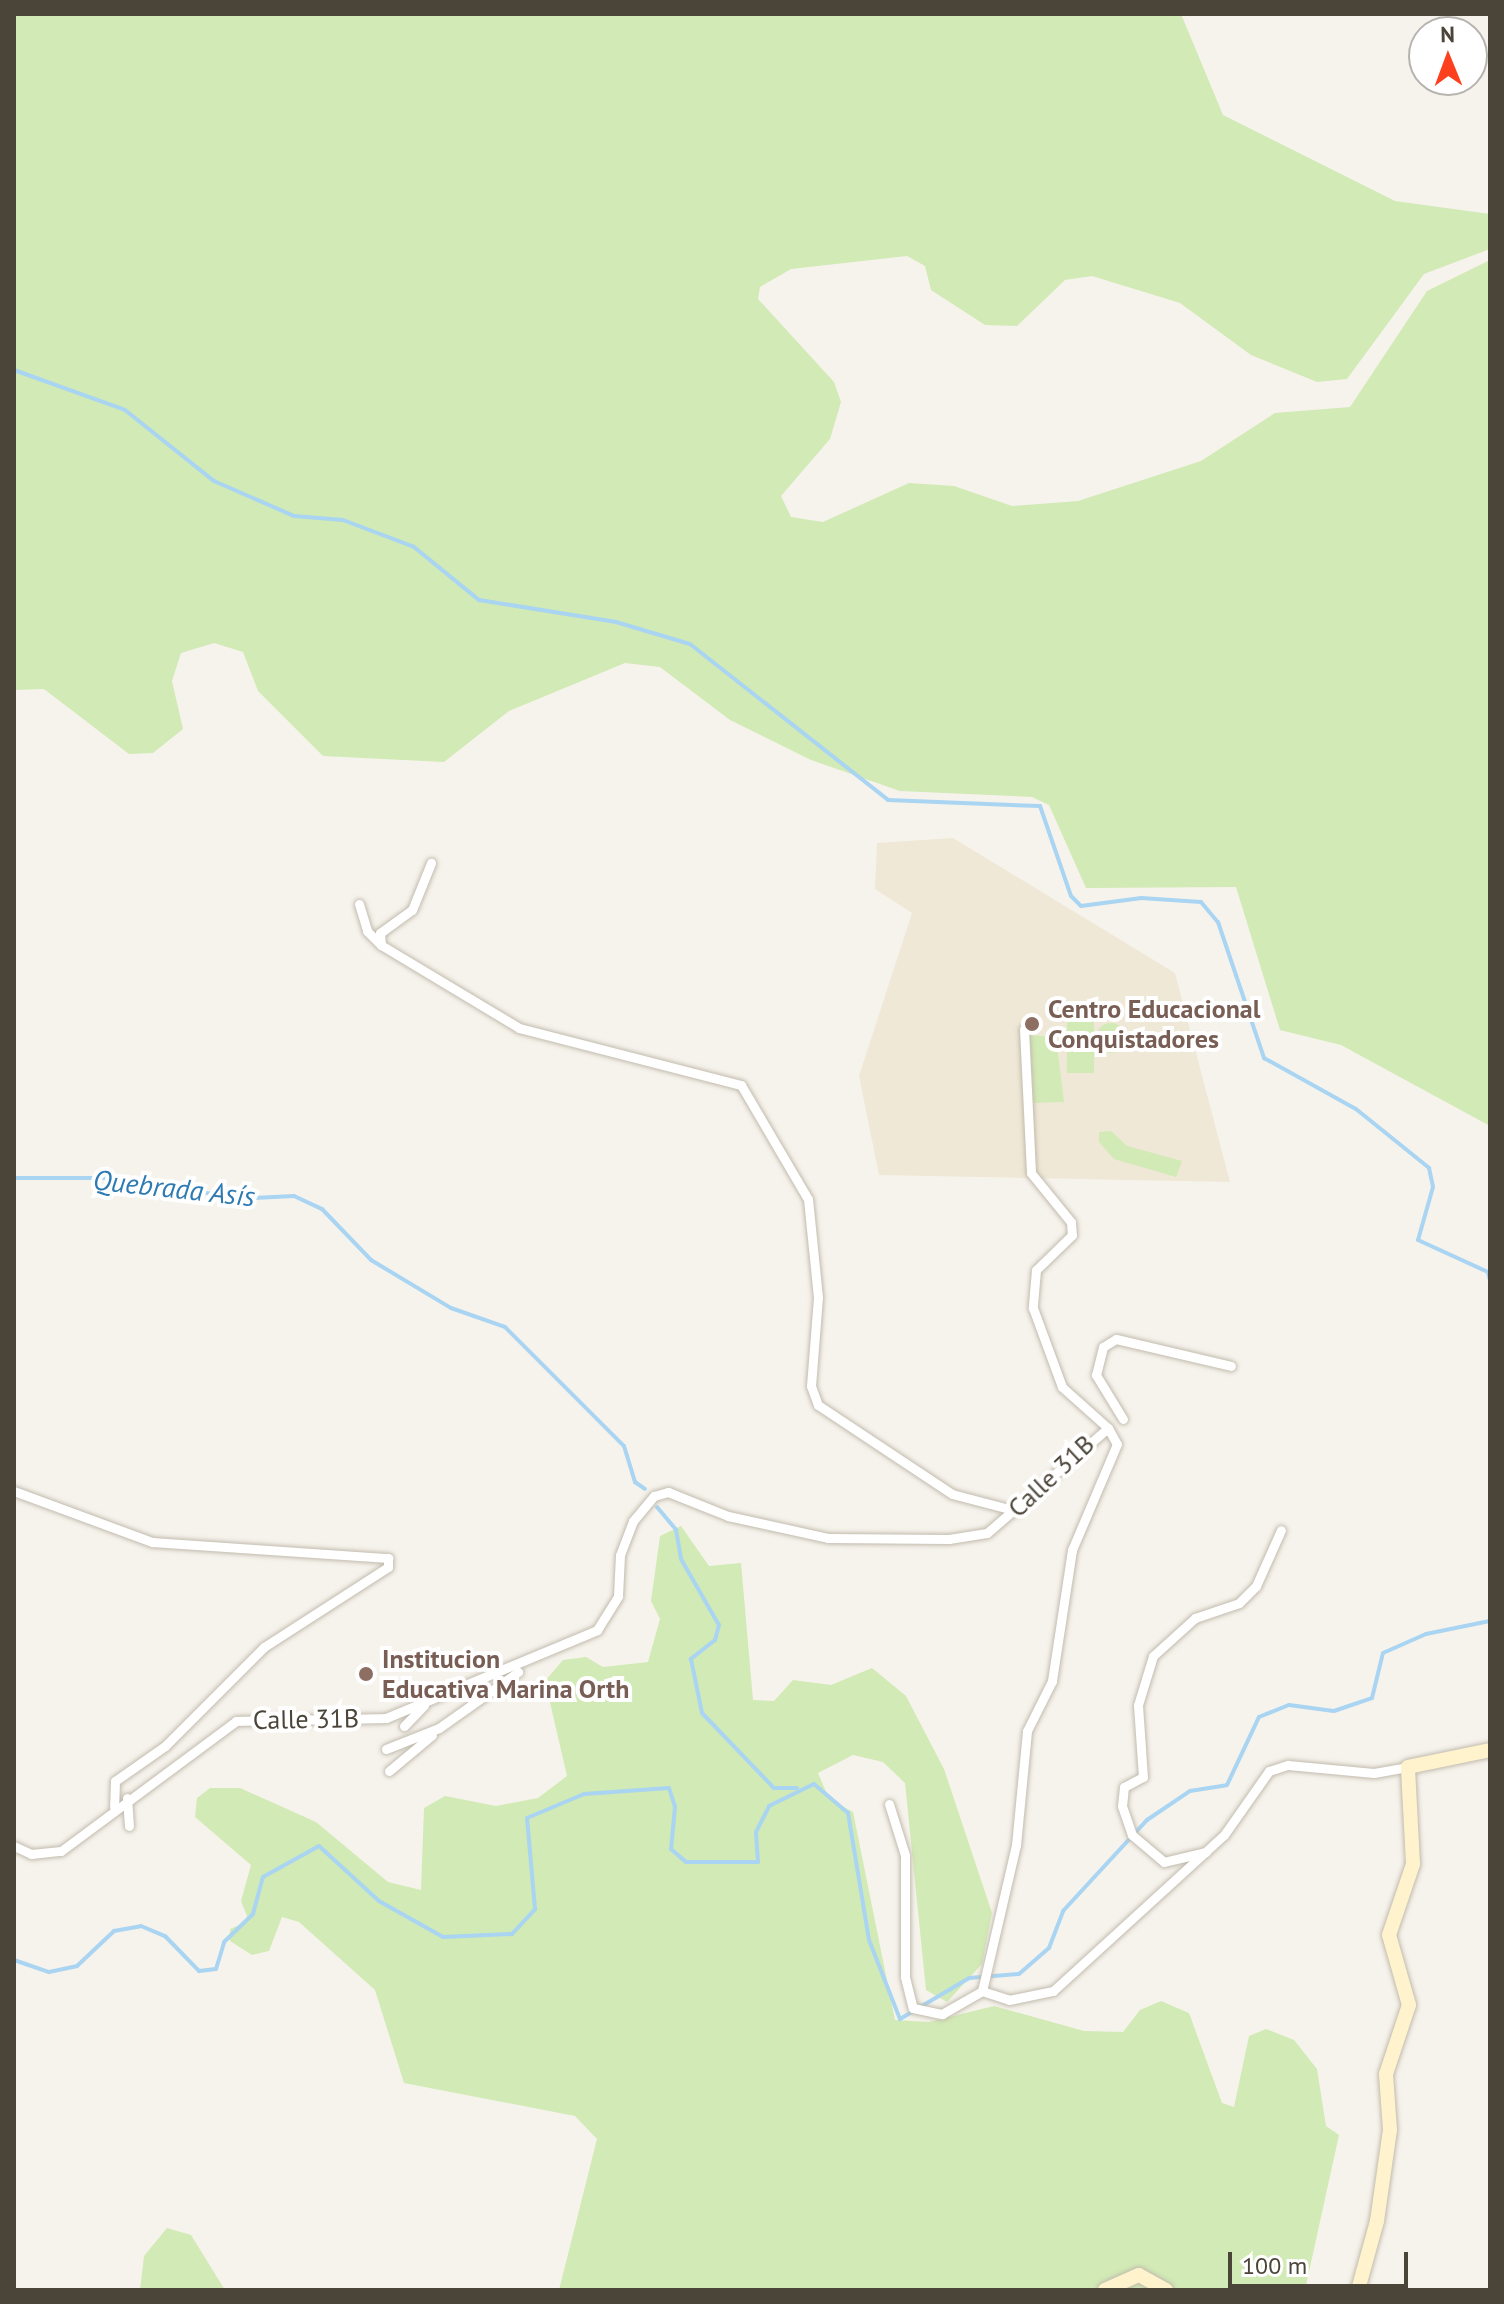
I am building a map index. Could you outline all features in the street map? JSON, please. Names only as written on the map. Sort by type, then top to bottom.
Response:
[{"type":"street","points":[[381,945],[380,933],[412,910],[431,863]]},
{"type":"street","points":[[359,904],[367,931],[381,945],[538,1035],[741,1085],[808,1199],[818,1297],[811,1386],[818,1405],[952,1494],[1017,1511]]},
{"type":"street","points":[[1024,1029],[1031,1173],[1071,1222],[1072,1235],[1036,1270],[1033,1308],[1062,1387],[1108,1428]]},
{"type":"street","points":[[1123,1419],[1096,1375],[1103,1347],[1116,1339],[1231,1366]]},
{"type":"street","name":"Calle 31B","points":[[14,1846],[31,1854],[61,1851],[114,1807],[236,1721],[386,1718],[527,1665],[597,1630],[608,1616],[624,1547],[654,1496],[668,1492],[770,1528],[858,1541],[987,1533],[1017,1511],[1108,1428],[1117,1444],[1072,1550],[1052,1681],[1027,1731],[1016,1845],[982,1984]]},
{"type":"street","points":[[14,1491],[152,1542],[388,1558],[388,1567],[264,1647],[165,1746],[115,1781],[114,1807]]},
{"type":"street","points":[[1206,1852],[1164,1862],[1132,1835],[1124,1787],[1143,1777],[1138,1705],[1153,1656],[1195,1618],[1239,1603],[1256,1586],[1281,1530]]},
{"type":"street","points":[[389,1771],[439,1728],[527,1665]]},
{"type":"street","points":[[404,1726],[424,1705]]},
{"type":"street","points":[[386,1749],[439,1728]]},
{"type":"street","points":[[889,1804],[905,1855],[905,1977],[917,2011],[942,2014],[982,1984],[1009,2000],[1053,1991],[1206,1852],[1275,1768],[1374,1773],[1490,1750]]},
{"type":"street","points":[[1358,2290],[1390,2130],[1386,2074],[1409,2005],[1389,1935],[1413,1864],[1408,1767]]},
{"type":"street","points":[[127,1798],[129,1826]]},
{"type":"street","points":[[1105,2290],[1139,2275],[1166,2290]]},
{"type":"shaded area","name":"Centro Educacional Conquistadores","points":[[953,838],[1175,973],[1230,1182],[879,1175],[859,1076],[912,913],[875,889],[877,843]]},
{"type":"green space","points":[[14,14],[1181,14],[1223,115],[1395,201],[1490,214],[1490,249],[1424,274],[1347,379],[1317,382],[1251,355],[1180,303],[1092,276],[1065,280],[1017,326],[985,325],[931,290],[925,266],[907,256],[791,269],[760,287],[758,299],[834,382],[841,402],[830,439],[781,496],[791,517],[823,522],[909,483],[954,486],[1012,506],[1078,501],[1201,461],[1275,413],[1350,407],[1427,291],[1490,260],[1490,1126],[1341,1045],[1280,1030],[1236,887],[1086,888],[1049,805],[1032,797],[900,791],[811,760],[730,720],[660,667],[625,663],[509,711],[444,762],[323,756],[258,691],[243,652],[214,643],[181,653],[172,681],[183,729],[153,753],[129,754],[44,689],[14,690]]},
{"type":"green space","points":[[1067,1021],[1094,1021],[1094,1073],[1067,1073]]},
{"type":"green space","points":[[1111,1023],[1122,1027],[1126,1038],[1122,1049],[1111,1053],[1100,1049],[1096,1038],[1100,1027]]},
{"type":"green space","points":[[1029,1035],[1056,1037],[1064,1102],[1034,1103]]},
{"type":"green space","points":[[1111,1131],[1127,1146],[1182,1161],[1176,1177],[1114,1159],[1099,1142],[1099,1132]]},
{"type":"green space","points":[[681,1526],[709,1566],[741,1563],[753,1700],[774,1701],[793,1680],[831,1685],[872,1668],[906,1696],[944,1769],[992,1913],[982,1964],[947,2002],[926,1990],[905,1783],[883,1762],[853,1755],[818,1773],[829,1799],[853,1812],[895,2020],[929,2022],[994,2006],[1084,2031],[1123,2032],[1140,2010],[1161,2001],[1189,2013],[1222,2103],[1234,2107],[1249,2036],[1266,2029],[1294,2040],[1317,2069],[1326,2126],[1339,2135],[1305,2290],[559,2290],[597,2139],[575,2116],[404,2083],[375,1990],[299,1922],[282,1917],[269,1951],[252,1955],[230,1941],[230,1929],[249,1921],[241,1901],[251,1865],[195,1817],[197,1798],[210,1788],[240,1788],[316,1822],[388,1882],[421,1890],[424,1808],[445,1796],[496,1806],[538,1798],[567,1776],[545,1681],[563,1660],[586,1657],[603,1667],[648,1662],[660,1619],[651,1601],[660,1536]]},
{"type":"green space","points":[[167,2228],[191,2235],[225,2290],[140,2290],[144,2256]]},
{"type":"waterway","points":[[14,370],[125,410],[214,481],[294,516],[343,520],[414,547],[479,600],[616,622],[690,644],[888,800],[1040,806],[1071,896],[1081,906],[1141,898],[1201,902],[1218,922],[1264,1058],[1356,1109],[1429,1168],[1433,1187],[1418,1240],[1488,1272],[1490,1281]]},
{"type":"waterway","name":"Quebrada Asís","points":[[14,1178],[134,1178],[236,1199],[294,1196],[322,1209],[371,1260],[451,1308],[505,1327],[624,1446],[635,1482],[645,1489]]},
{"type":"waterway","name":"Quebrada Asís","points":[[657,1507],[676,1530],[681,1559],[719,1625],[715,1640],[691,1659],[702,1713],[774,1788],[797,1788]]},
{"type":"waterway","points":[[14,1960],[49,1972],[77,1966],[114,1931],[141,1926],[165,1936],[199,1971],[216,1969],[224,1942],[253,1914],[263,1877],[319,1846],[379,1901],[443,1937],[512,1934],[535,1909],[527,1818],[584,1794],[669,1788],[675,1807],[671,1849],[686,1862],[758,1862],[756,1832],[769,1806],[814,1784],[848,1813],[869,1940],[900,2019],[969,1978],[1019,1974],[1049,1948],[1063,1911],[1147,1820],[1190,1791],[1227,1785],[1259,1717],[1289,1705],[1334,1711],[1372,1698],[1383,1653],[1426,1634],[1490,1621]]},
{"type":"place","name":"Centro Educacional Conquistadores","points":[[1032,1024]]},
{"type":"place","name":"Institucion Educativa Marina Orth","points":[[366,1674]]}]
